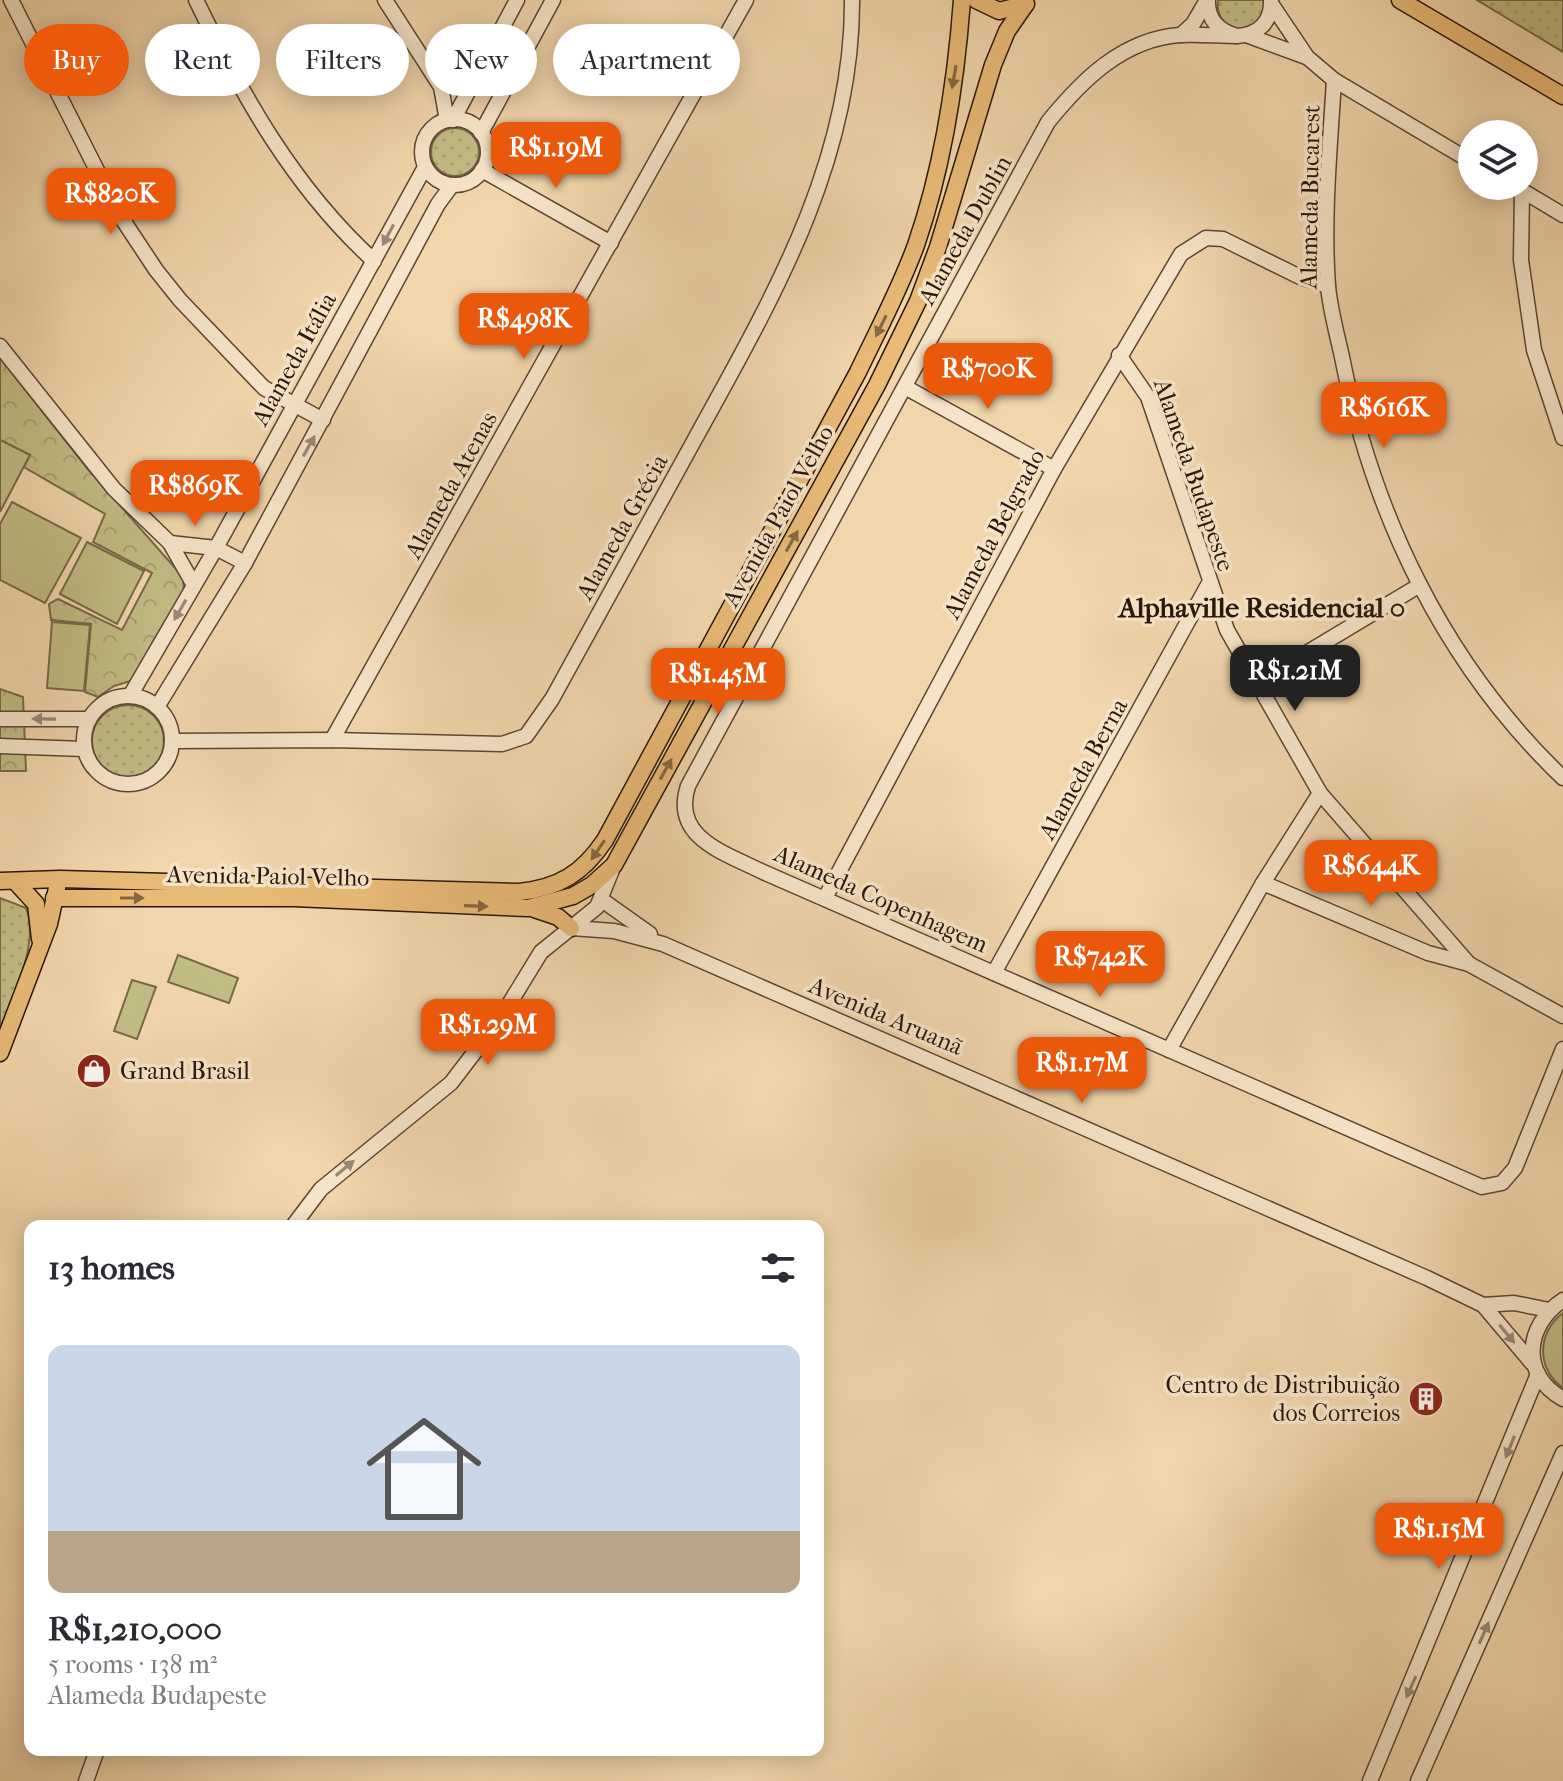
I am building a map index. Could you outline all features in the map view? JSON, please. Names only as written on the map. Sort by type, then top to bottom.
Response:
[{"type":"main road","name":"Avenida Paiol Velho","points":[[7,881],[60,879],[519,892],[542,890],[579,872],[605,840],[858,372],[896,295],[916,243],[942,146],[958,53],[962,0]]},
{"type":"main road","name":"Avenida Paiol Velho","points":[[976,0],[999,11],[1028,2]]},
{"type":"main road","points":[[1400,0],[1421,7],[1563,96]]},
{"type":"main road","name":"Avenida Paiol Velho","points":[[54,898],[294,898],[528,908],[573,896],[592,885],[614,865],[877,385],[918,301],[938,247],[993,65],[1007,31],[1028,2]]},
{"type":"main road","points":[[0,1053],[60,879]]},
{"type":"main road","points":[[7,881],[36,904],[40,944]]},
{"type":"main road","points":[[528,908],[547,912],[571,928]]},
{"type":"street","points":[[11,0],[119,214],[156,270],[180,300],[264,388],[323,420]]},
{"type":"street","points":[[196,0],[265,133],[314,197],[374,261]]},
{"type":"street","points":[[385,0],[441,87],[450,120]]},
{"type":"street","points":[[450,120],[517,0]]},
{"type":"street","points":[[481,133],[553,0]]},
{"type":"street","name":"Alameda Atenas","points":[[332,740],[746,0]]},
{"type":"street","name":"Alameda Grécia","points":[[172,741],[332,740],[485,746],[515,742],[536,725],[742,355],[794,253],[832,154],[844,85],[852,0]]},
{"type":"street","points":[[1181,35],[1193,24],[1207,0]]},
{"type":"street","points":[[1207,0],[1211,18],[1217,27],[1307,57]]},
{"type":"street","points":[[1241,36],[1261,28],[1272,2]]},
{"type":"street","points":[[1272,2],[1307,57],[1334,80],[1458,154]]},
{"type":"street","name":"Alameda Dublin","points":[[703,841],[685,820],[683,808],[688,786],[1048,122],[1075,88],[1104,64],[1135,47],[1181,35],[1241,36]]},
{"type":"street","name":"Alameda Bucarest","points":[[1334,80],[1328,286],[1347,383],[1369,469],[1447,638],[1531,748],[1563,778]]},
{"type":"street","points":[[450,120],[464,121],[481,133],[488,152],[482,170],[469,182],[452,185],[436,179],[425,167],[423,142],[432,128],[450,120]]},
{"type":"street","name":"Alameda Itália","points":[[130,696],[216,548],[425,167]]},
{"type":"street","points":[[482,170],[611,243]]},
{"type":"street","points":[[157,707],[245,563],[438,204],[452,185]]},
{"type":"street","points":[[1518,200],[1521,260],[1534,350],[1563,438]]},
{"type":"street","points":[[1538,200],[1563,215]]},
{"type":"street","name":"Alameda Belgrado","points":[[825,898],[1054,469],[1181,254],[1206,238],[1235,244],[1279,268],[1328,286]]},
{"type":"street","points":[[0,346],[114,489],[170,543],[194,585]]},
{"type":"street","name":"Alameda Budapeste","points":[[1119,355],[1148,397],[1208,585],[1255,684],[1320,793],[1469,964]]},
{"type":"street","points":[[905,387],[1054,469]]},
{"type":"street","points":[[170,543],[216,548],[245,563]]},
{"type":"street","name":"Alameda Berna","points":[[994,973],[1208,585]]},
{"type":"street","points":[[1255,684],[1420,585]]},
{"type":"street","points":[[130,696],[157,707],[170,728],[172,741],[171,753],[158,773],[138,784],[126,785],[103,777],[88,760],[84,749],[89,719],[101,705],[130,696]]},
{"type":"street","points":[[0,719],[89,719]]},
{"type":"street","points":[[0,746],[84,749]]},
{"type":"street","points":[[1169,1050],[1263,883],[1320,793]]},
{"type":"street","name":"Alameda Copenhagem","points":[[703,841],[825,898],[1482,1187],[1502,1183],[1515,1168],[1563,1049]]},
{"type":"street","points":[[298,1220],[321,1189],[451,1083],[500,1019],[541,952],[602,900],[614,865]]},
{"type":"street","name":"Alameda Budapeste","points":[[1263,883],[1428,953],[1469,964],[1563,1016]]},
{"type":"street","points":[[602,900],[663,944]]},
{"type":"street","name":"Avenida Aruanã","points":[[571,928],[623,933],[663,944],[948,1066],[1483,1305],[1553,1393],[1563,1399]]},
{"type":"street","points":[[1370,1781],[1535,1368],[1537,1325],[1549,1310],[1563,1300]]},
{"type":"street","name":"Avenida Aruanã","points":[[1483,1305],[1514,1303],[1549,1310]]},
{"type":"street","points":[[1418,1781],[1563,1453]]},
{"type":"street","points":[[86,1781],[95,1756]]},
{"type":"green space","points":[[1218,0],[1266,0],[1262,22],[1238,31],[1222,19]]},
{"type":"green space","points":[[1477,0],[1563,0],[1563,52]]},
{"type":"green space","points":[[455,128],[464,129],[472,135],[478,143],[478,161],[472,169],[464,175],[455,176],[446,175],[438,169],[432,161],[431,152],[432,143],[438,135],[446,129]]},
{"type":"green space","points":[[0,358],[87,468],[183,577],[184,592],[134,680],[114,686],[98,697],[85,692],[91,624],[51,620],[49,604],[58,599],[122,630],[152,573],[93,542],[105,514],[24,467],[30,455],[0,440]]},
{"type":"green space","points":[[0,440],[30,455],[0,512]]},
{"type":"green space","points":[[12,502],[81,538],[45,603],[0,580],[0,524]]},
{"type":"green space","points":[[87,542],[144,571],[117,624],[60,594]]},
{"type":"green space","points":[[52,622],[90,625],[84,691],[47,688]]},
{"type":"green space","points":[[0,689],[23,697],[26,771],[0,771]]},
{"type":"green space","points":[[128,705],[148,711],[158,721],[164,741],[158,761],[148,771],[128,777],[108,771],[98,761],[92,741],[98,721],[108,711]]},
{"type":"green space","points":[[0,898],[26,908],[30,937],[23,969],[0,1029]]},
{"type":"green space","points":[[178,955],[238,978],[229,1003],[168,982]]},
{"type":"green space","points":[[132,980],[156,987],[137,1039],[114,1031]]},
{"type":"green space","points":[[1563,1313],[1563,1388],[1548,1371],[1543,1350],[1548,1330]]},
{"type":"place","name":"Grand Brasil","points":[[94,1071]]},
{"type":"place","name":"Centro de Distribuição dos Correios","points":[[1426,1399]]},
{"type":"district","name":"Alphaville Residencial 0","points":[[1262,607]]}]
